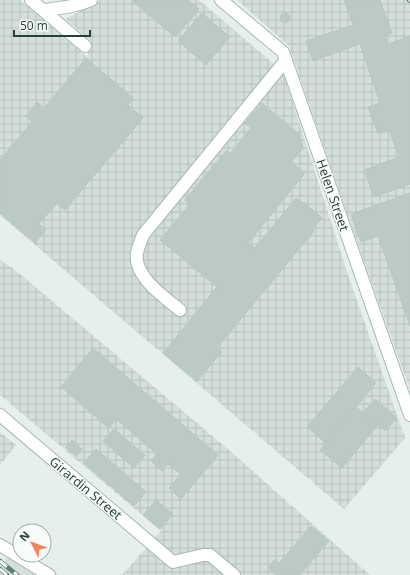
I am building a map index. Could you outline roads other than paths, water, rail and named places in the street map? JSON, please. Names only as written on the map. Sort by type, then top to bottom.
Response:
[{"type":"street","points":[[31,0],[85,46]]},
{"type":"street","points":[[43,10],[62,8],[91,0]]},
{"type":"street","name":"Helen Street","points":[[221,0],[283,52],[410,415]]},
{"type":"street","points":[[180,310],[150,285],[138,268],[137,254],[143,235],[286,60]]},
{"type":"street","name":"Girardin Street","points":[[0,416],[173,562],[210,555],[234,575]]},
{"type":"street","points":[[0,545],[49,575]]},
{"type":"railway","points":[[0,561],[17,575]]},
{"type":"railway","points":[[0,569],[7,575]]}]
